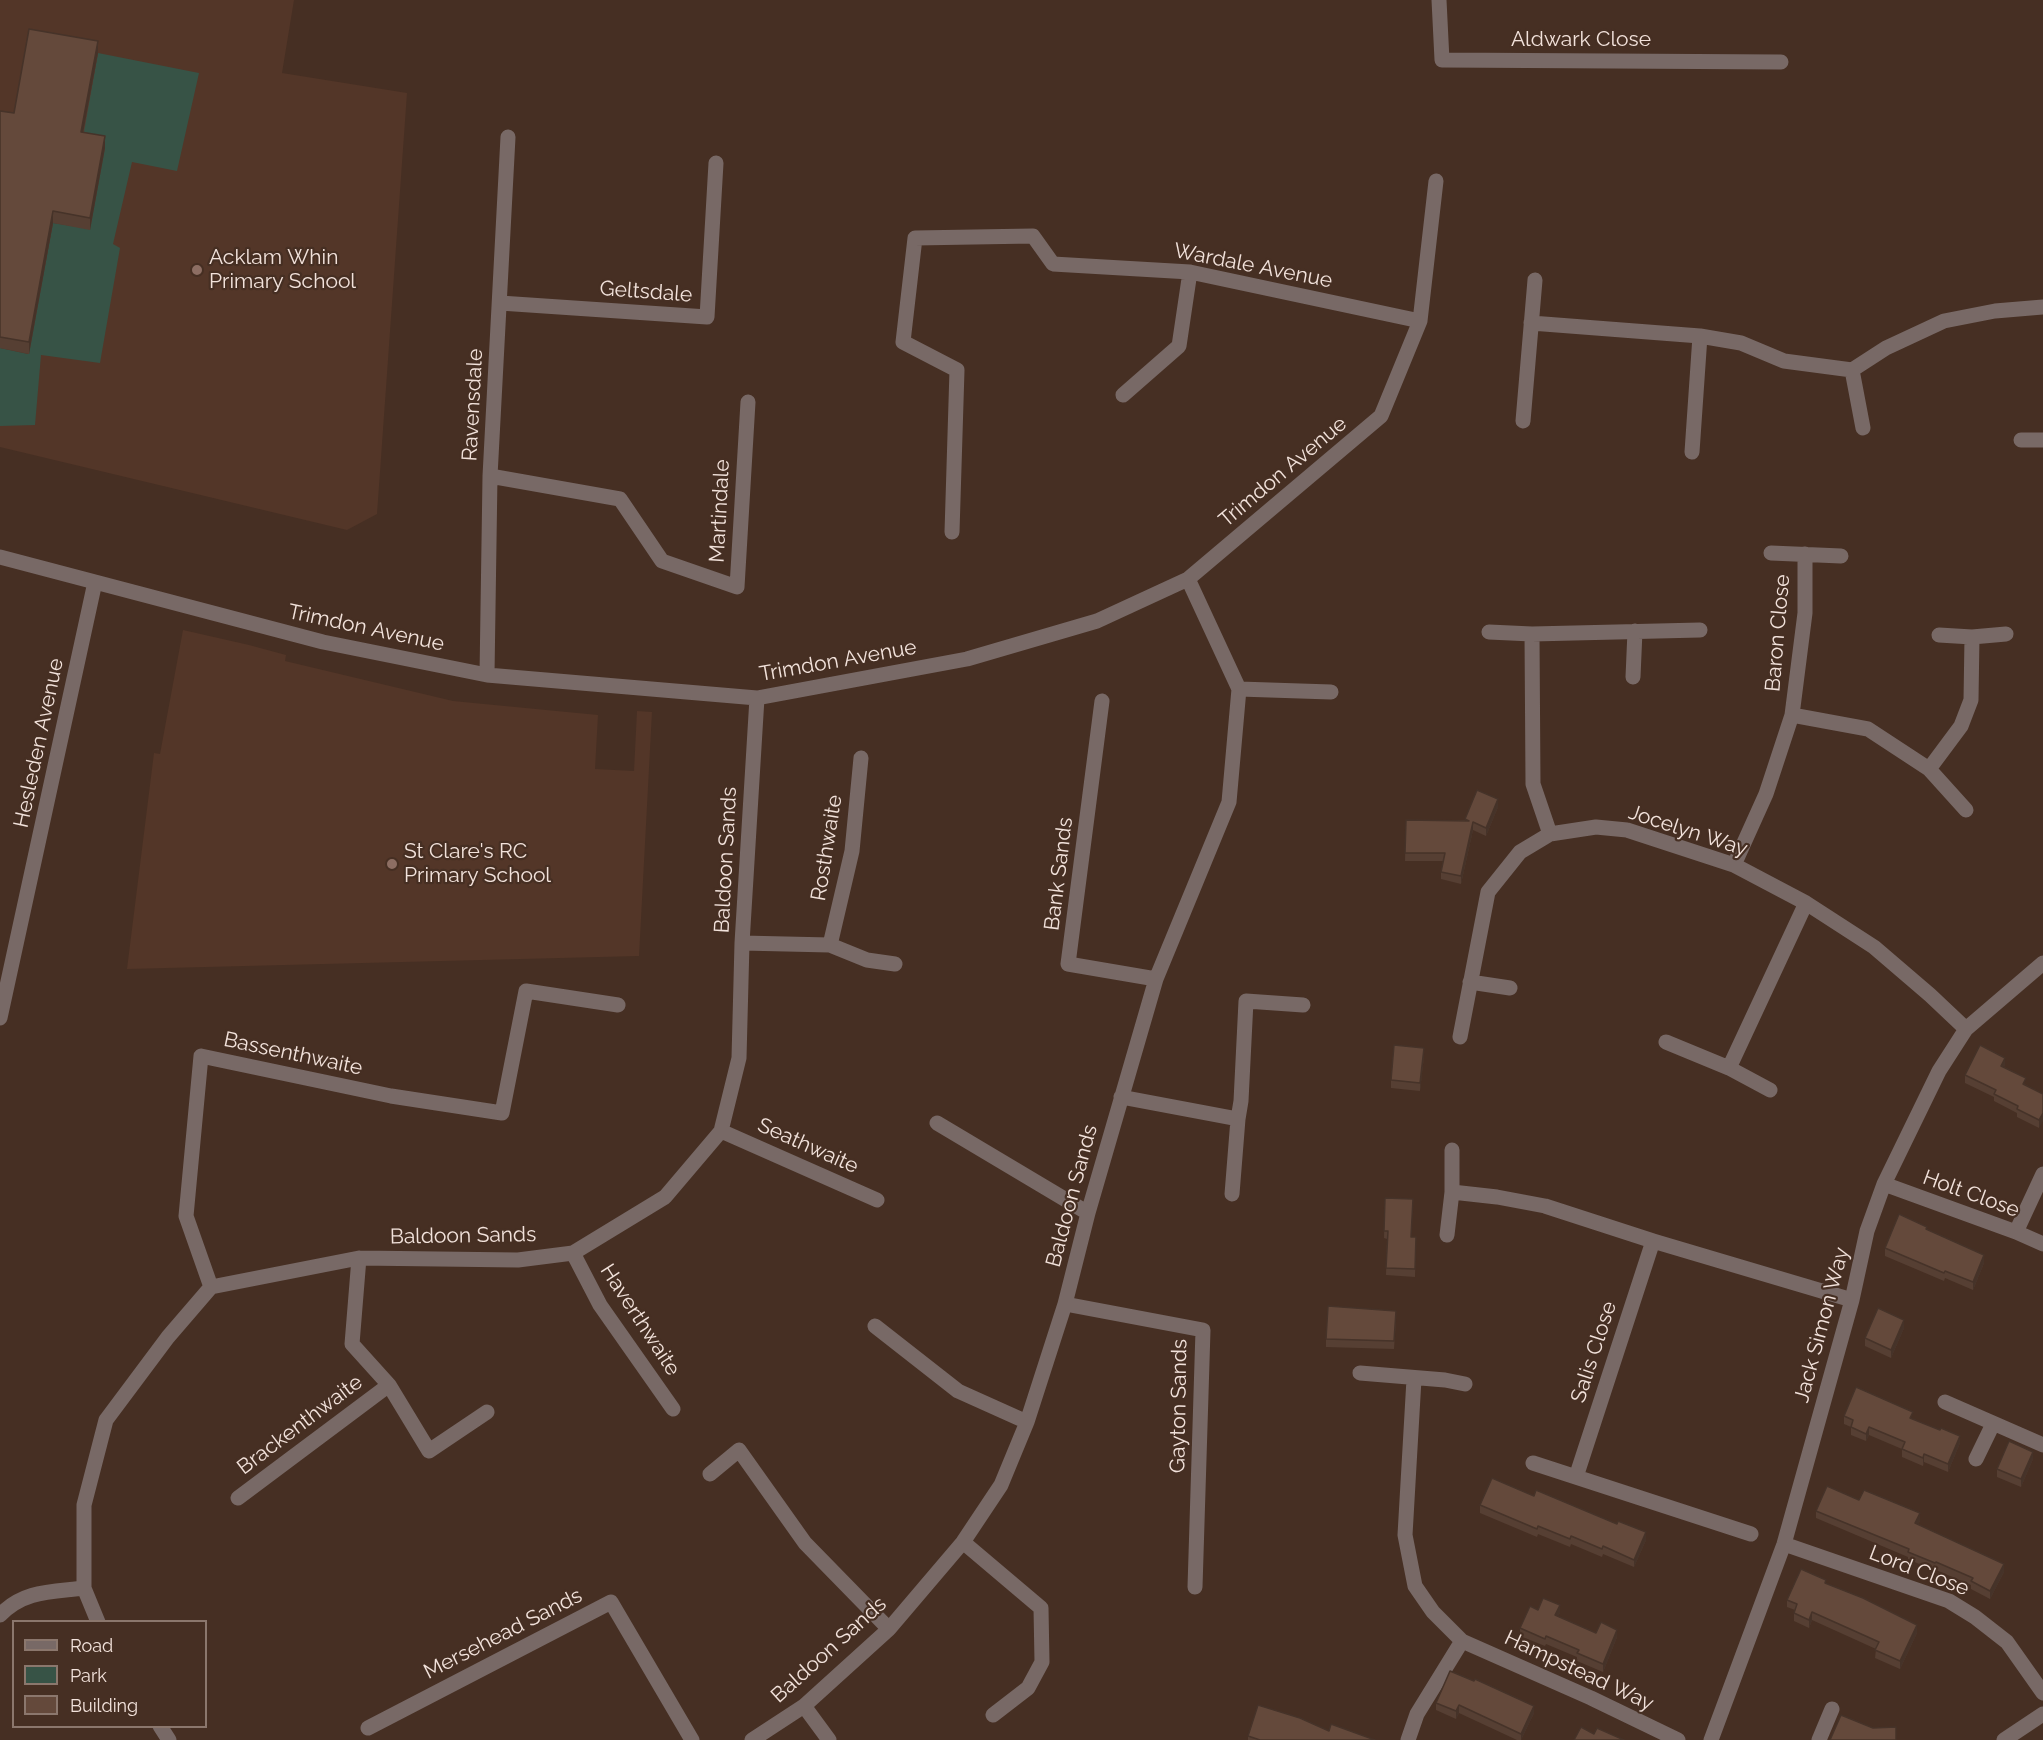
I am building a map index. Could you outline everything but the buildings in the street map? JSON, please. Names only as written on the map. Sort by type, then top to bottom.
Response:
[{"type":"street","name":"Aldwark Close","points":[[1439,0],[1442,60],[1781,62]]},
{"type":"street","name":"Ravensdale","points":[[487,675],[490,476],[508,137]]},
{"type":"street","name":"Geltsdale","points":[[500,303],[707,317],[716,163]]},
{"type":"street","name":"Trimdon Avenue","points":[[0,557],[322,642],[487,675],[757,698],[967,658],[1097,621],[1188,579],[1381,416],[1420,321],[1436,181]]},
{"type":"street","name":"Wardale Avenue","points":[[952,532],[957,370],[903,342],[915,238],[1033,236],[1053,264],[1190,272],[1420,321]]},
{"type":"street","points":[[1123,395],[1179,346],[1190,272]]},
{"type":"street","points":[[1523,421],[1535,280]]},
{"type":"street","points":[[1531,323],[1700,336],[1741,343],[1784,361],[1852,370],[1886,348],[1944,321],[1995,311],[2043,307]]},
{"type":"street","points":[[1692,452],[1700,336]]},
{"type":"street","points":[[1852,370],[1863,428]]},
{"type":"street","name":"Martindale","points":[[490,476],[620,499],[662,561],[737,587],[748,402]]},
{"type":"street","points":[[2021,441],[2043,440]]},
{"type":"street","name":"Baron Close","points":[[1771,553],[1841,556]]},
{"type":"street","name":"Baron Close","points":[[1734,865],[1766,794],[1792,715],[1805,613],[1805,554]]},
{"type":"street","name":"Baldoon Sands","points":[[752,1740],[804,1706],[889,1629],[963,1542],[1001,1485],[1027,1422],[1065,1304],[1088,1213],[1156,979],[1229,802],[1239,689],[1188,579]]},
{"type":"street","name":"Hesleden Avenue","points":[[0,1018],[95,582]]},
{"type":"street","points":[[1489,632],[1532,634],[1700,630]]},
{"type":"street","points":[[1633,677],[1635,631]]},
{"type":"street","points":[[1532,634],[1533,784],[1550,834]]},
{"type":"street","points":[[1939,635],[1972,637],[2006,634]]},
{"type":"street","points":[[1929,769],[1961,726],[1971,700],[1972,637]]},
{"type":"street","points":[[1239,689],[1331,692]]},
{"type":"street","name":"Baldoon Sands","points":[[212,1287],[359,1258],[518,1260],[573,1253],[665,1197],[721,1131],[739,1058],[742,943],[757,698]]},
{"type":"street","name":"Bank Sands","points":[[1102,701],[1068,964],[1156,979]]},
{"type":"street","name":"Baron Close","points":[[1792,715],[1868,729],[1929,769],[1966,810]]},
{"type":"street","name":"Rosthwaite","points":[[830,945],[852,851],[861,758]]},
{"type":"street","name":"Jocelyn Way","points":[[1460,1037],[1488,892],[1520,852],[1550,834],[1596,827],[1627,830],[1734,865],[1806,903],[1874,947],[1966,1029]]},
{"type":"street","points":[[1728,1068],[1806,903]]},
{"type":"street","points":[[742,943],[830,945],[867,960],[895,964]]},
{"type":"street","name":"Jack Simon Way","points":[[1711,1740],[1784,1544],[1852,1300],[1867,1231],[1884,1184],[1939,1071],[1966,1029],[2043,963]]},
{"type":"street","points":[[1470,982],[1510,988]]},
{"type":"street","name":"Bassenthwaite","points":[[212,1287],[186,1216],[201,1056],[391,1096],[502,1113],[526,991],[618,1005]]},
{"type":"street","points":[[1232,1194],[1241,1101],[1246,1001],[1303,1005]]},
{"type":"street","points":[[1666,1042],[1728,1068],[1770,1090]]},
{"type":"street","points":[[1121,1097],[1238,1119]]},
{"type":"street","points":[[937,1123],[1088,1213]]},
{"type":"street","name":"Seathwaite","points":[[721,1131],[877,1200]]},
{"type":"street","points":[[1447,1235],[1452,1192],[1452,1150]]},
{"type":"street","points":[[2016,1232],[2043,1174]]},
{"type":"street","name":"Holt Close","points":[[1884,1184],[2043,1244]]},
{"type":"street","points":[[1452,1192],[1545,1206],[1653,1241],[1852,1300]]},
{"type":"street","name":"Salis Close","points":[[1576,1477],[1653,1241]]},
{"type":"street","name":"Haverthwaite","points":[[573,1253],[600,1305],[673,1409]]},
{"type":"street","name":"Brackenthwaite","points":[[238,1498],[389,1385],[352,1344],[359,1258]]},
{"type":"street","points":[[97,1620],[84,1588],[84,1505],[106,1420],[168,1337],[212,1287]]},
{"type":"street","name":"Gayton Sands","points":[[1065,1304],[1203,1330],[1195,1587]]},
{"type":"street","points":[[875,1326],[958,1391],[1027,1422]]},
{"type":"street","points":[[1360,1373],[1445,1380],[1464,1384]]},
{"type":"street","name":"Hampstead Way","points":[[1414,1379],[1405,1535],[1415,1586],[1433,1612],[1462,1641],[1591,1698],[1678,1740]]},
{"type":"street","points":[[389,1385],[429,1451],[487,1412]]},
{"type":"street","points":[[1945,1402],[2043,1445]]},
{"type":"street","points":[[1976,1459],[1993,1424]]},
{"type":"street","points":[[710,1474],[739,1450],[805,1543],[889,1629]]},
{"type":"street","points":[[1533,1463],[1751,1534]]},
{"type":"street","points":[[963,1542],[1041,1608],[1042,1662],[1028,1688],[993,1715]]},
{"type":"street","name":"Lord Close","points":[[1784,1544],[1949,1601],[1975,1617],[2007,1642],[2043,1693]]},
{"type":"street","points":[[0,1615],[9,1606],[38,1593],[84,1588]]},
{"type":"street","name":"Mersehead Sands","points":[[368,1728],[611,1602],[692,1740]]},
{"type":"street","points":[[1408,1740],[1417,1714],[1462,1641]]},
{"type":"street","points":[[804,1706],[830,1740]]},
{"type":"street","points":[[1818,1740],[1832,1709]]},
{"type":"street","points":[[2004,1740],[2043,1714]]},
{"type":"shaded area","name":"Acklam Whin Primary School","points":[[0,0],[294,0],[282,73],[407,93],[377,514],[347,530],[0,447]]},
{"type":"shaded area","name":"St Clare's RC Primary School","points":[[183,630],[286,655],[285,661],[453,701],[598,715],[595,769],[634,771],[637,711],[652,712],[639,956],[127,969],[154,753],[160,754]]},
{"type":"green space","points":[[98,53],[199,73],[177,171],[132,162],[113,244],[120,248],[100,363],[41,355],[35,425],[0,426],[0,348],[28,354],[53,223],[90,229],[81,144]]},
{"type":"place","name":"Acklam Whin Primary School","points":[[197,270]]},
{"type":"place","name":"St Clare's RC Primary School","points":[[392,864]]}]
